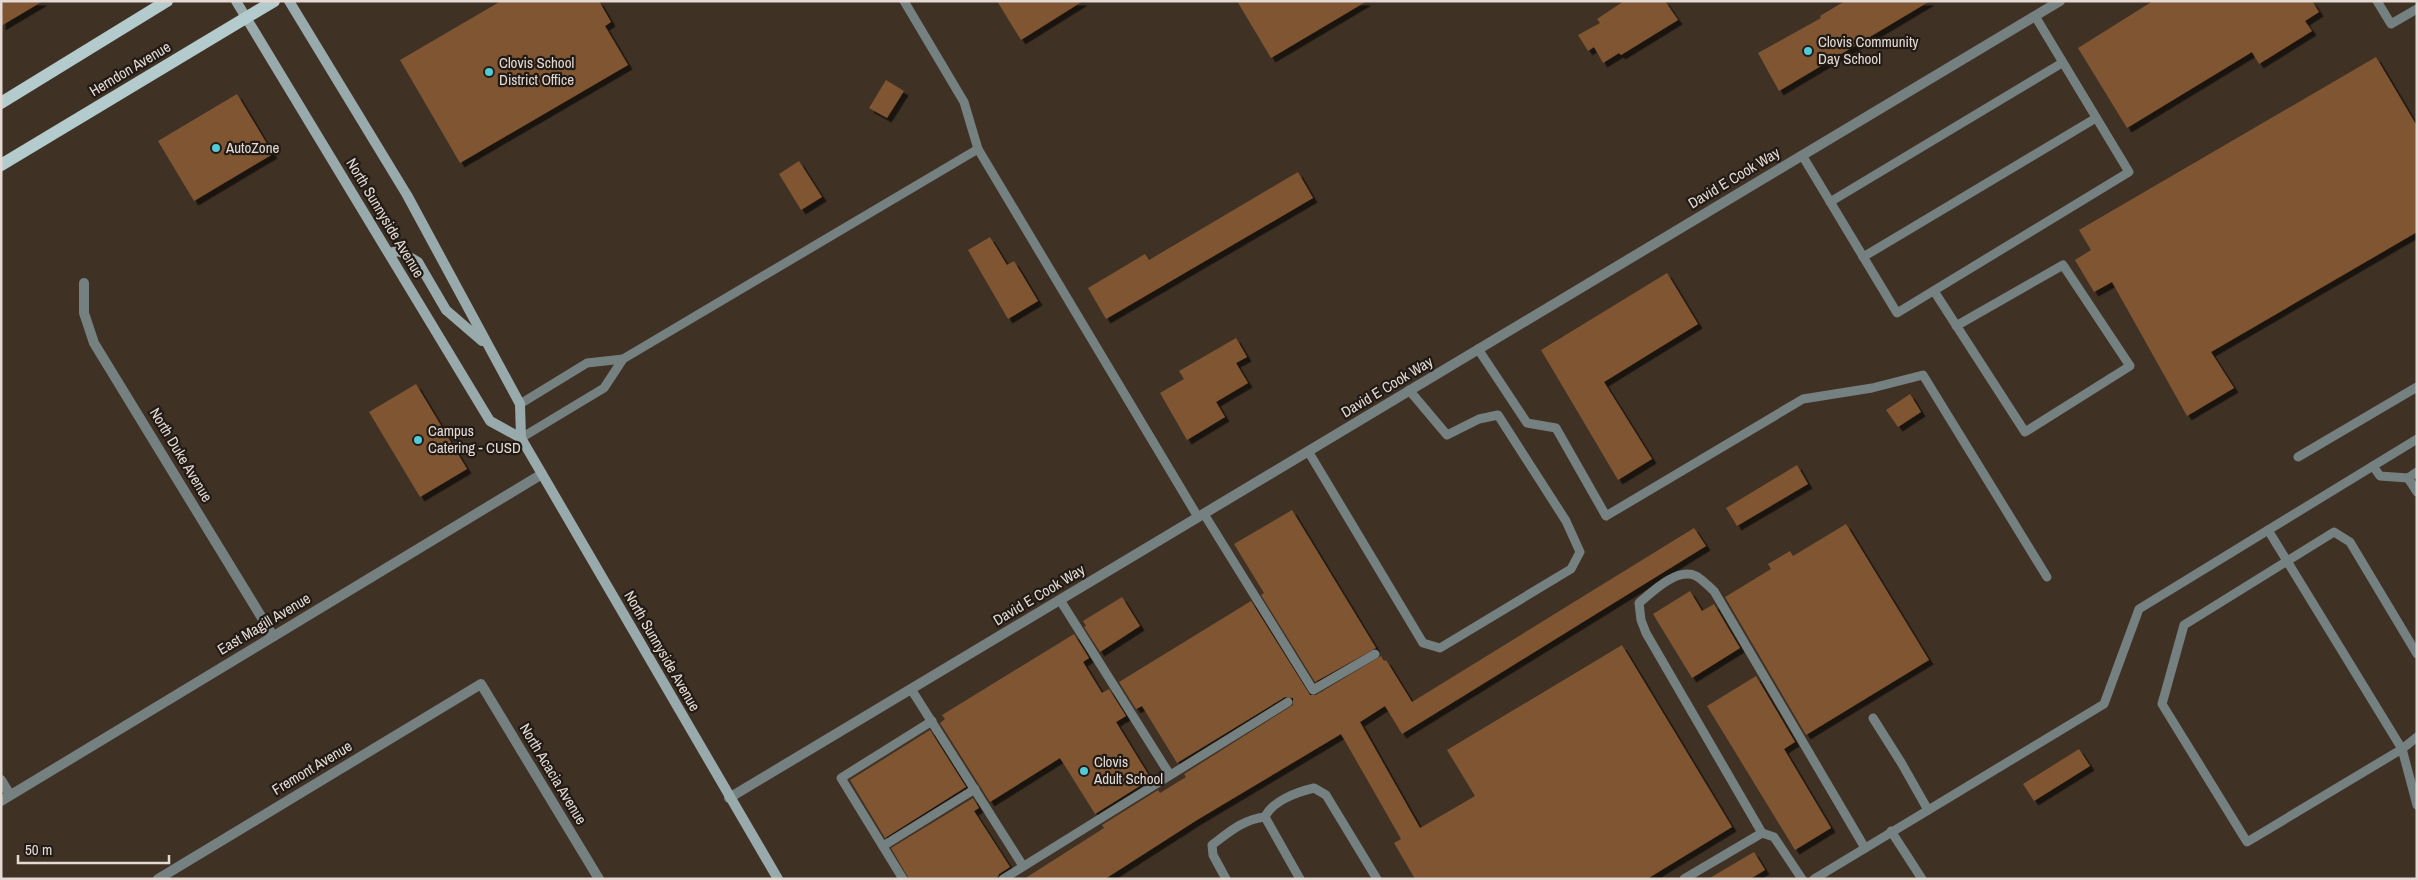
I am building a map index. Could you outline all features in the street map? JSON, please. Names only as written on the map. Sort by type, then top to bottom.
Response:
[{"type":"main road","points":[[1,103],[167,1]]},
{"type":"main road","name":"North Sunnyside Avenue","points":[[236,1],[490,421],[521,438]]},
{"type":"main road","name":"Herndon Avenue","points":[[1,165],[274,1]]},
{"type":"main road","name":"North Sunnyside Avenue","points":[[289,1],[407,195],[520,404],[521,438],[729,798],[778,879]]},
{"type":"main road","points":[[389,253],[399,251],[418,262],[446,310],[486,344]]},
{"type":"street","name":"David E Cook Way","points":[[729,798],[2060,1]]},
{"type":"street","name":"North Duke Avenue","points":[[84,283],[84,313],[94,343],[273,636]]},
{"type":"street","name":"East Magill Avenue","points":[[6,798],[542,474]]},
{"type":"street","name":"Fremont Avenue","points":[[158,879],[481,684]]},
{"type":"street","name":"North Acacia Avenue","points":[[481,684],[598,879]]},
{"type":"street","points":[[1,780],[6,798]]},
{"type":"lane","points":[[904,1],[964,102],[978,149],[1201,515],[1313,690],[1376,654]]},
{"type":"lane","points":[[2377,1],[2391,24],[2417,9]]},
{"type":"lane","points":[[1802,156],[1897,313],[1934,291],[2129,172],[2035,16]]},
{"type":"lane","points":[[1830,202],[2062,63]]},
{"type":"lane","points":[[1863,257],[2096,118]]},
{"type":"lane","points":[[520,404],[587,363],[623,359],[978,149]]},
{"type":"lane","points":[[1934,291],[1956,326],[2025,432],[2130,366],[2063,265],[1956,326]]},
{"type":"lane","points":[[1478,349],[1527,423],[1556,428],[1606,516],[1803,399],[1872,388],[1923,375],[2047,577]]},
{"type":"lane","points":[[521,438],[604,388],[623,359]]},
{"type":"lane","points":[[2298,458],[2417,388]]},
{"type":"lane","points":[[1308,451],[1423,643],[1440,648],[1571,569],[1580,552],[1566,521],[1498,415],[1479,418],[1447,435],[1410,390]]},
{"type":"lane","points":[[1814,879],[2104,704],[2139,609],[2417,439]]},
{"type":"lane","points":[[2373,466],[2380,476],[2408,478],[2417,472]]},
{"type":"lane","points":[[2408,478],[2417,492]]},
{"type":"lane","points":[[2268,530],[2402,749],[2417,804]]},
{"type":"lane","points":[[2417,654],[2350,542],[2334,532],[2184,625],[2162,704],[2247,842],[2402,749],[2417,737]]},
{"type":"lane","points":[[1802,879],[1774,837],[1762,833],[1646,634],[1641,620],[1639,603],[1654,590],[1681,574],[1696,576],[1714,591],[1865,848]]},
{"type":"lane","points":[[1060,600],[1170,775]]},
{"type":"lane","points":[[911,689],[1023,866]]},
{"type":"lane","points":[[1003,879],[1288,702]]},
{"type":"lane","points":[[1872,718],[1902,764],[1928,810]]},
{"type":"lane","points":[[903,879],[841,778],[932,721]]},
{"type":"lane","points":[[1265,817],[1268,809],[1299,791],[1314,788],[1326,795],[1377,879]]},
{"type":"lane","points":[[883,846],[975,790]]},
{"type":"lane","points":[[1226,879],[1213,855],[1212,845],[1238,826],[1256,818],[1265,817]]},
{"type":"lane","points":[[1265,817],[1300,879]]},
{"type":"lane","points":[[1891,832],[1922,879]]},
{"type":"lane","points":[[1684,879],[1762,833]]},
{"type":"building","points":[[1,1],[43,1],[1,26]]},
{"type":"building","points":[[501,1],[599,1],[611,22],[605,26],[628,65],[460,163],[400,60]]},
{"type":"building","points":[[997,1],[1083,1],[1021,40]]},
{"type":"building","points":[[1237,1],[1367,1],[1271,58]]},
{"type":"building","points":[[1624,1],[1665,1],[1678,20],[1621,55],[1619,53],[1603,63],[1594,47],[1588,51],[1578,35],[1600,23],[1597,19]]},
{"type":"building","points":[[1845,1],[1930,1],[1779,91],[1758,53],[1821,18],[1820,16]]},
{"type":"building","points":[[2153,1],[2312,1],[2319,12],[2305,21],[2312,31],[2259,64],[2252,52],[2127,128],[2078,48]]},
{"type":"building","points":[[2376,57],[2417,126],[2417,232],[2211,352],[2234,388],[2187,416],[2112,282],[2094,292],[2075,260],[2091,250],[2079,230]]},
{"type":"building","points":[[886,80],[904,91],[887,118],[869,108]]},
{"type":"building","name":"AutoZone","points":[[237,94],[273,154],[194,201],[158,141]]},
{"type":"building","points":[[799,161],[822,197],[801,210],[779,174]]},
{"type":"building","points":[[1298,172],[1313,198],[1106,319],[1088,288],[1145,254],[1149,260]]},
{"type":"building","points":[[990,237],[1007,265],[1014,261],[1038,301],[1008,319],[968,250]]},
{"type":"building","points":[[1667,273],[1698,324],[1604,382],[1652,459],[1618,480],[1541,350]]},
{"type":"building","points":[[1236,338],[1247,357],[1236,363],[1248,383],[1216,402],[1225,417],[1187,440],[1160,393],[1184,379],[1179,371]]},
{"type":"building","name":"Campus Catering - CUSD","points":[[416,384],[467,469],[420,497],[369,412]]},
{"type":"building","points":[[1910,394],[1921,412],[1898,427],[1886,410]]},
{"type":"building","points":[[1797,465],[1808,484],[1737,526],[1726,508]]},
{"type":"building","points":[[1292,510],[1376,648],[1315,682],[1261,595],[1264,593],[1234,544]]},
{"type":"building","points":[[1846,524],[1929,660],[1806,735],[1725,597],[1771,569],[1768,564],[1790,551],[1793,556]]},
{"type":"building","points":[[1694,528],[1706,546],[1402,734],[1385,706],[1360,722],[1420,828],[1475,796],[1447,750],[1622,645],[1732,827],[1647,879],[1415,879],[1394,843],[1401,839],[1341,734],[1197,820],[1105,879],[1024,879],[1104,828],[1102,825],[1158,790],[1160,793],[1186,777],[1184,774],[1293,705],[1293,698],[1285,697],[1177,763],[1142,706],[1136,709],[1119,682],[1251,601],[1310,695],[1316,695],[1381,656],[1384,661],[1386,660],[1412,702]]},
{"type":"building","points":[[1690,591],[1702,611],[1714,604],[1740,648],[1692,678],[1653,614]]},
{"type":"building","points":[[1122,597],[1140,626],[1100,652],[1084,627],[1086,626],[1083,621]]},
{"type":"building","points":[[1074,634],[1089,658],[1083,662],[1102,693],[1109,689],[1126,716],[1116,722],[1151,779],[1095,814],[1060,758],[990,802],[940,723],[945,719],[942,715]]},
{"type":"building","points":[[1756,676],[1795,742],[1784,749],[1831,828],[1795,850],[1707,706]]},
{"type":"building","points":[[930,730],[966,787],[885,838],[850,780]]},
{"type":"building","points":[[2079,749],[2090,766],[2034,801],[2023,784]]},
{"type":"building","points":[[973,798],[979,808],[974,811],[1010,867],[999,874],[997,879],[909,879],[891,848]]},
{"type":"building","points":[[1754,852],[1765,870],[1750,879],[1708,879]]},
{"type":"place","name":"Clovis Community Day School","points":[[1808,51]]},
{"type":"place","name":"Clovis School District Office","points":[[489,72]]},
{"type":"place","name":"AutoZone","points":[[216,148]]},
{"type":"place","name":"Campus Catering - CUSD","points":[[418,440]]},
{"type":"place","name":"Clovis Adult School","points":[[1084,771]]}]
